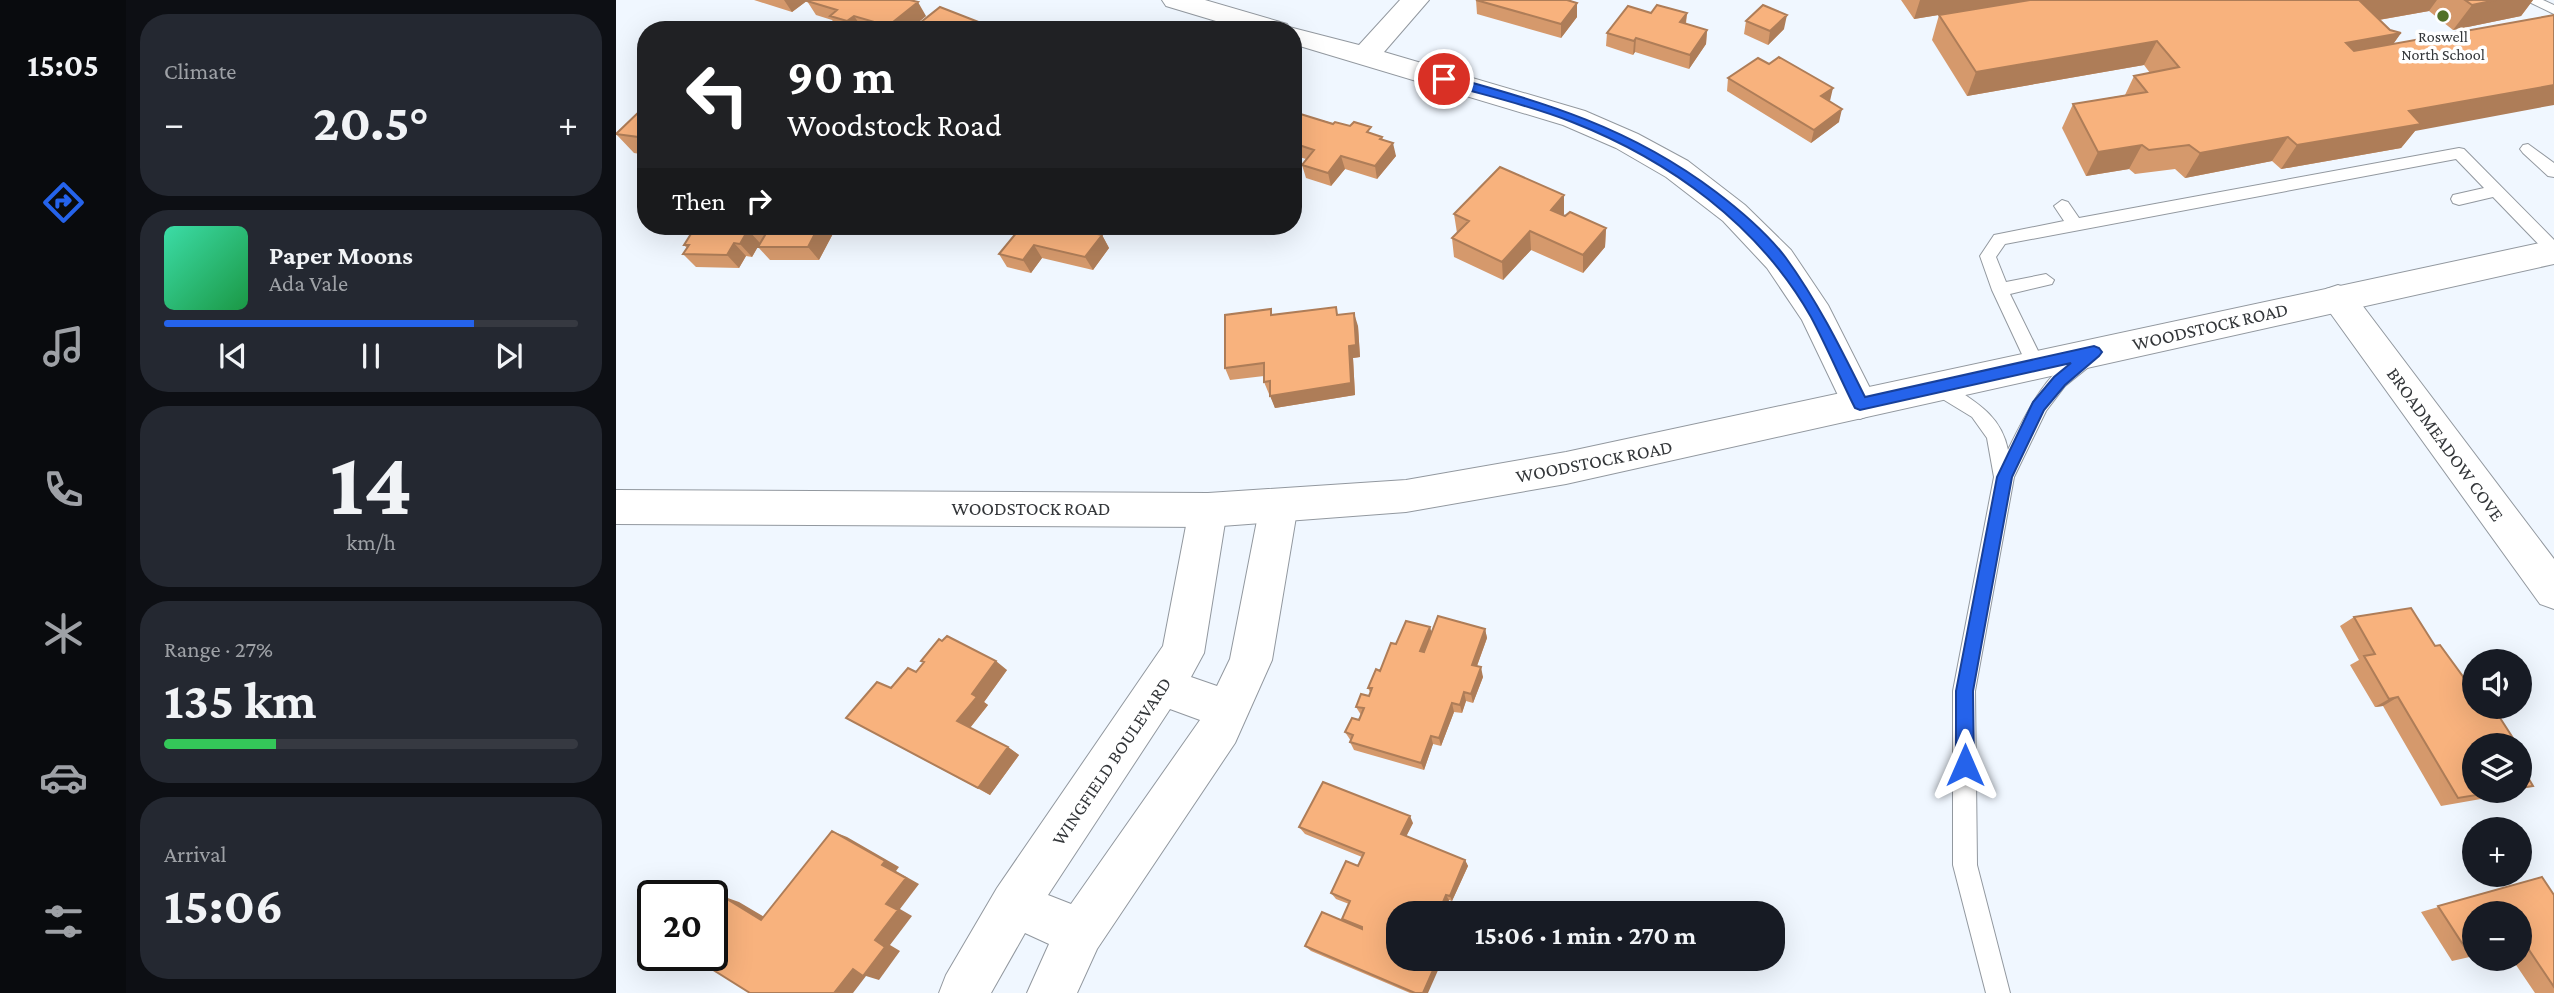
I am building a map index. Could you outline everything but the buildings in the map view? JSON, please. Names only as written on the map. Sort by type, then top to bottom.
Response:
[{"type":"street","points":[[1175,0],[1246,21]]},
{"type":"street","points":[[1365,56],[1415,0]]},
{"type":"street","points":[[1302,37],[1574,118],[1627,141],[1677,169],[1734,213],[1779,259],[1816,314],[1860,404]]},
{"type":"street","name":"WOODSTOCK ROAD","points":[[616,507],[1208,510],[1420,494],[1566,468],[2554,251]]},
{"type":"street","name":"BROADMEADOW COVE","points":[[2338,298],[2554,591]]},
{"type":"street","points":[[1052,993],[1080,932],[1220,728],[1251,660],[1279,505]]},
{"type":"street","name":"WINGFIELD BOULEVARD","points":[[964,993],[1014,905],[1183,653],[1208,510]]},
{"type":"street","points":[[1161,686],[1228,710]]},
{"type":"street","points":[[1014,905],[1080,932]]},
{"type":"lane","points":[[2532,0],[2554,10]]},
{"type":"lane","points":[[2528,149],[2554,172]]},
{"type":"lane","points":[[2036,365],[2000,290],[1988,256],[2000,239],[2459,153],[2554,251]]},
{"type":"lane","points":[[2459,199],[2496,191]]},
{"type":"lane","points":[[2062,205],[2075,225]]},
{"type":"lane","points":[[2000,290],[2046,280]]},
{"type":"lane","points":[[1998,993],[1965,864],[1965,691],[2004,477],[2039,406],[2059,381],[2094,352]]},
{"type":"lane","points":[[1937,387],[1979,412],[1996,436],[2004,477]]},
{"type":"place","name":"Roswell North School","points":[[2443,16]]},
{"type":"route","points":[[1444,79],[1574,118],[1627,141],[1677,169],[1734,213],[1779,259],[1816,314],[1860,404],[2094,352],[2059,381],[2039,406],[2004,477],[1965,691],[1965,765]]}]
